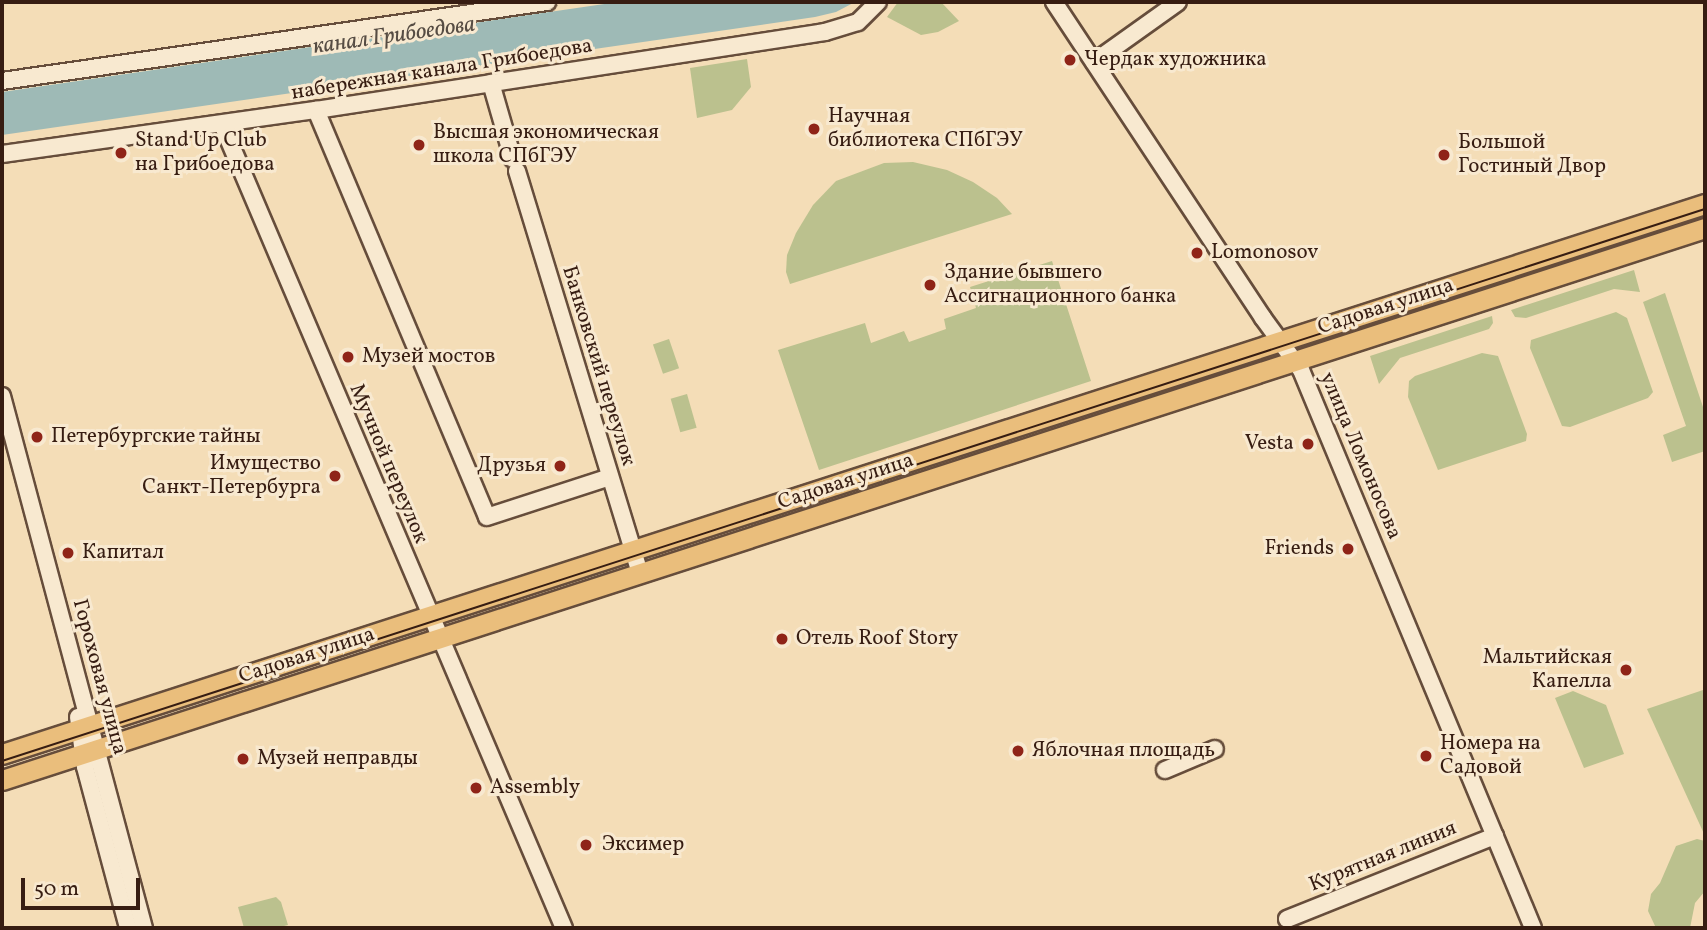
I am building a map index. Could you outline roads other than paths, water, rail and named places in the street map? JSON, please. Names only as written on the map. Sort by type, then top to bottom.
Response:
[{"type":"main road","name":"Садовая улица","points":[[2,779],[90,751],[435,627],[633,551],[1705,204]]},
{"type":"main road","name":"Садовая улица","points":[[2,754],[85,727],[435,627],[640,573],[1705,228]]},
{"type":"street","points":[[2,81],[547,2]]},
{"type":"street","name":"набережная канала Грибоедова","points":[[2,154],[317,110],[825,32],[858,22],[878,2]]},
{"type":"street","name":"улица Ломоносова","points":[[1054,2],[1304,375],[1533,928]]},
{"type":"street","points":[[1094,62],[1178,2]]},
{"type":"street","name":"Банковский переулок","points":[[491,83],[640,573]]},
{"type":"street","points":[[317,110],[487,517],[610,477]]},
{"type":"street","name":"Мучной переулок","points":[[222,124],[564,928]]},
{"type":"street","name":"Гороховая улица","points":[[2,396],[85,727],[128,928]]},
{"type":"street","name":"Гороховая улица","points":[[2,427],[85,727]]},
{"type":"street","points":[[1165,770],[1215,749]]},
{"type":"street","name":"Гороховая улица","points":[[90,751],[144,928]]},
{"type":"street","name":"Курятная линия","points":[[1287,919],[1495,836]]},
{"type":"water","name":"канал Грибоедова","points":[[618,2],[855,2],[836,12],[815,17],[2,135],[2,92]]},
{"type":"tram line","points":[[2,761],[1705,209]]},
{"type":"place","name":"Чердак художника","points":[[1070,60]]},
{"type":"place","name":"Научная библиотека СПбГЭУ","points":[[814,129]]},
{"type":"place","name":"Высшая экономическая школа СПбГЭУ","points":[[419,145]]},
{"type":"place","name":"Stand Up Club на Грибоедова","points":[[121,153]]},
{"type":"place","name":"Большой Гостиный Двор","points":[[1444,155]]},
{"type":"place","name":"Lomonosov","points":[[1197,253]]},
{"type":"place","name":"Здание бывшего Ассигнационного банка","points":[[930,285]]},
{"type":"place","name":"Музей мостов","points":[[348,357]]},
{"type":"place","name":"Петербургские тайны","points":[[37,437]]},
{"type":"place","name":"Vesta","points":[[1308,444]]},
{"type":"place","name":"Друзья","points":[[560,466]]},
{"type":"place","name":"Имущество Санкт-Петербурга","points":[[335,476]]},
{"type":"place","name":"Friends","points":[[1348,549]]},
{"type":"place","name":"Капитал","points":[[68,553]]},
{"type":"place","name":"Отель Roof Story","points":[[782,639]]},
{"type":"place","name":"Мальтийская Капелла","points":[[1626,670]]},
{"type":"place","name":"Яблочная площадь","points":[[1018,751]]},
{"type":"place","name":"Номера на Садовой","points":[[1426,756]]},
{"type":"place","name":"Музей неправды","points":[[243,759]]},
{"type":"place","name":"Assembly","points":[[476,788]]},
{"type":"place","name":"Эксимер","points":[[586,845]]}]
